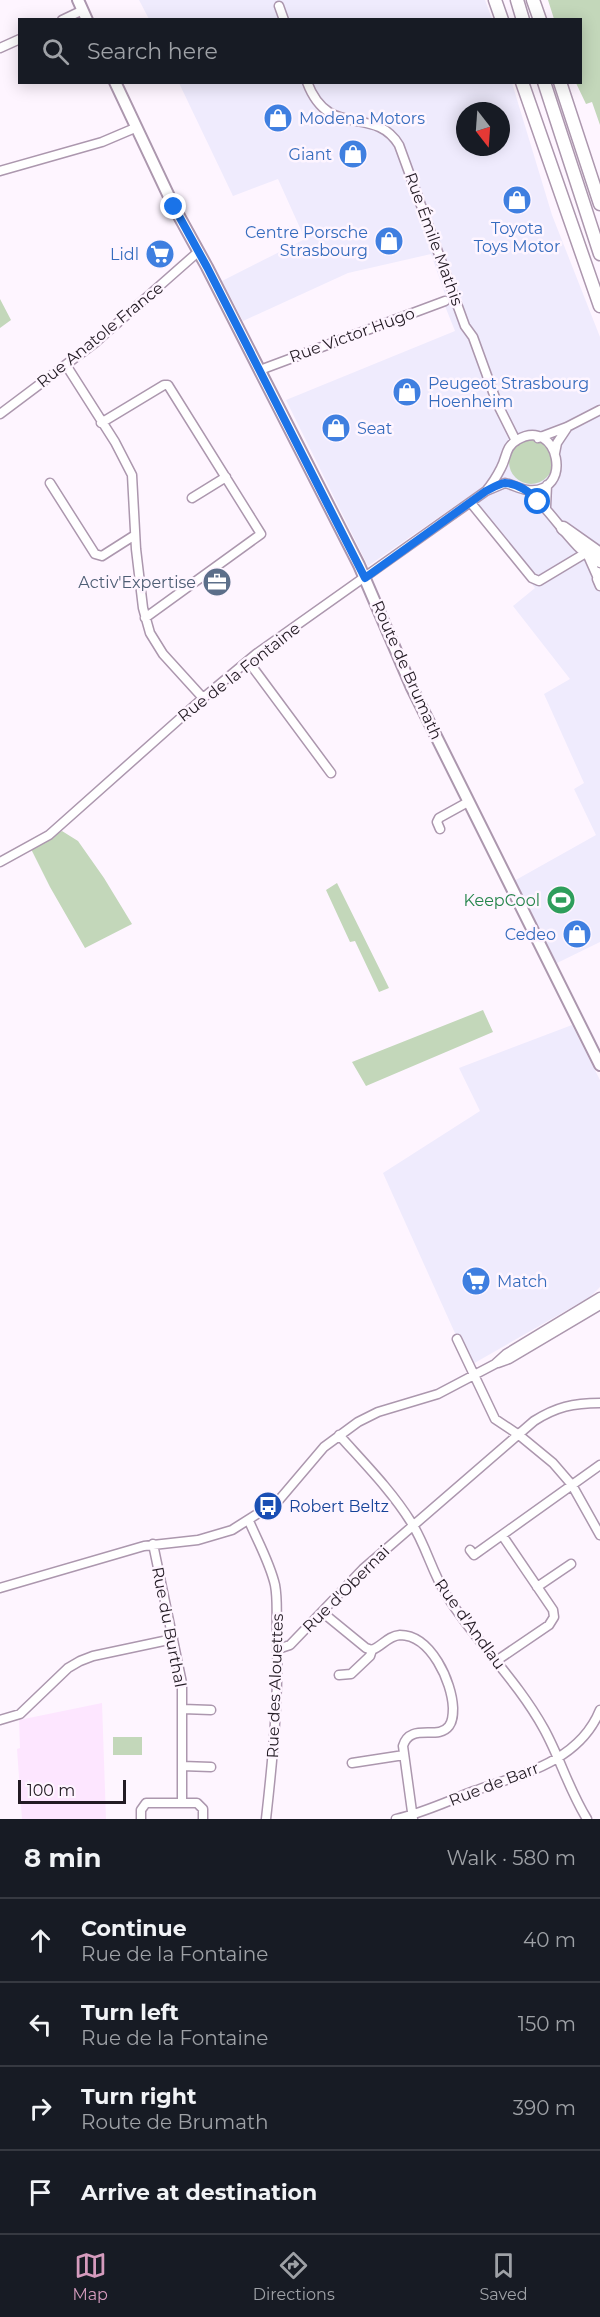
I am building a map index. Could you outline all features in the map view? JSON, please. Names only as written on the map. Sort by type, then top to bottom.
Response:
[{"type":"highway","points":[[495,0],[501,18]]},
{"type":"highway","points":[[504,0],[509,18]]},
{"type":"highway","points":[[517,0],[522,18]]},
{"type":"highway","points":[[533,0],[539,18]]},
{"type":"highway","points":[[523,84],[538,124]]},
{"type":"highway","points":[[528,84],[538,124],[580,253],[600,306]]},
{"type":"highway","points":[[545,84],[600,254]]},
{"type":"highway","points":[[561,84],[600,204]]},
{"type":"highway","points":[[563,528],[591,555]]},
{"type":"main road","name":"Route de Brumath","points":[[116,84],[135,128],[365,578],[409,681],[600,1065]]},
{"type":"street","points":[[279,6],[283,18]]},
{"type":"street","points":[[66,18],[83,10]]},
{"type":"street","points":[[0,48],[18,40]]},
{"type":"street","name":"Rue Émile Mathis","points":[[308,84],[314,98],[327,112],[338,117],[371,124],[387,132],[399,145],[465,326],[473,337],[497,403],[516,441]]},
{"type":"street","points":[[0,171],[102,142],[135,128]]},
{"type":"street","name":"Rue Anatole France","points":[[0,414],[96,342],[198,252]]},
{"type":"street","name":"Rue Victor Hugo","points":[[260,370],[445,301]]},
{"type":"street","points":[[66,366],[115,442],[132,475],[135,535],[145,618],[150,633],[158,648],[202,698]]},
{"type":"street","points":[[101,423],[164,385],[168,385],[261,534],[145,618]]},
{"type":"street","points":[[538,438],[567,427],[600,410]]},
{"type":"street","points":[[527,490],[538,490],[554,477],[557,469],[555,453],[557,443],[567,427]]},
{"type":"street","points":[[516,441],[525,437],[538,438],[550,444],[555,453]]},
{"type":"street","name":"Rue de la Fontaine","points":[[486,491],[503,464],[505,454],[516,441]]},
{"type":"street","points":[[503,464],[506,475],[515,485],[527,490],[546,507],[563,528]]},
{"type":"street","points":[[192,498],[226,477]]},
{"type":"street","points":[[50,483],[95,554],[102,555],[135,535]]},
{"type":"street","name":"Rue de la Fontaine","points":[[0,862],[49,835],[202,698],[248,661],[486,491],[506,483],[515,485]]},
{"type":"street","points":[[546,507],[547,485]]},
{"type":"street","points":[[471,503],[532,578],[539,581],[591,555]]},
{"type":"street","points":[[591,555],[600,563]]},
{"type":"street","points":[[591,555],[600,586]]},
{"type":"street","points":[[248,661],[331,773]]},
{"type":"street","points":[[440,829],[438,818],[468,802]]},
{"type":"street","points":[[495,1364],[506,1354],[600,1297]]},
{"type":"street","points":[[0,1588],[83,1562],[153,1544],[212,1537],[249,1521],[279,1500],[313,1458],[339,1435],[378,1412],[438,1395],[495,1364],[510,1359],[600,1305]]},
{"type":"street","points":[[457,1339],[495,1419],[553,1463],[572,1485],[600,1535]]},
{"type":"street","name":"Rue d'Obernai","points":[[278,1649],[290,1645],[363,1569],[534,1421],[551,1410],[570,1405],[600,1403]]},
{"type":"street","name":"Rue d'Andlau","points":[[339,1435],[389,1490],[413,1524],[447,1598],[524,1697],[544,1729],[574,1798],[586,1819]]},
{"type":"street","points":[[470,1550],[474,1555],[600,1465]]},
{"type":"street","name":"Rue des Alouettes","points":[[249,1521],[267,1560],[277,1604],[278,1649],[273,1757],[266,1819]]},
{"type":"street","points":[[496,1661],[549,1625],[554,1617],[553,1610],[502,1535]]},
{"type":"street","name":"Rue du Burthal","points":[[153,1544],[182,1683],[182,1802]]},
{"type":"street","points":[[537,1587],[571,1564]]},
{"type":"street","points":[[322,1612],[366,1648],[372,1650]]},
{"type":"street","points":[[339,1675],[351,1674],[370,1656],[372,1650],[387,1639],[398,1635],[409,1636],[424,1645],[442,1666],[448,1680],[452,1700],[453,1718],[449,1726],[443,1730],[411,1734],[405,1739],[404,1755],[412,1817]]},
{"type":"street","points":[[0,1720],[17,1716],[68,1668],[80,1661],[93,1656],[173,1639]]},
{"type":"street","name":"Rue du Burthal","points":[[183,1709],[211,1710]]},
{"type":"street","name":"Rue de Barr","points":[[396,1819],[412,1817],[474,1791],[526,1774],[558,1758],[572,1749],[592,1726],[600,1710]]},
{"type":"street","points":[[352,1763],[404,1755]]},
{"type":"street","points":[[182,1766],[211,1767]]},
{"type":"street","points":[[141,1819],[141,1810],[146,1803],[182,1802],[197,1803],[203,1809],[203,1819]]},
{"type":"shaded area","points":[[139,0],[485,0],[492,18],[148,18]]},
{"type":"shaded area","points":[[179,84],[512,84],[552,215],[600,337],[600,942],[555,964],[514,881],[596,835],[574,789],[584,783],[544,694],[570,679],[513,606],[535,588],[465,499],[368,566],[286,400],[455,331],[445,306],[451,302],[446,297],[431,254],[348,273],[243,321],[222,281],[305,239],[278,179],[233,196]]},
{"type":"shaded area","points":[[572,1025],[600,1080],[600,1287],[590,1297],[471,1365],[383,1173],[480,1111],[459,1068]]},
{"type":"shaded area","points":[[102,1703],[106,1819],[22,1819],[17,1749],[20,1748],[19,1720]]},
{"type":"green space","points":[[548,0],[600,0],[600,125],[592,102],[586,104],[576,84],[582,84],[582,18],[554,18]]},
{"type":"green space","points":[[0,299],[11,320],[0,328]]},
{"type":"green space","points":[[531,440],[547,446],[553,462],[547,478],[531,484],[515,478],[509,462],[515,446]]},
{"type":"green space","points":[[62,831],[78,841],[132,924],[85,948],[31,849]]},
{"type":"green space","points":[[337,883],[389,988],[379,992],[355,941],[350,942],[326,890]]},
{"type":"green space","points":[[483,1010],[493,1032],[366,1086],[352,1062]]},
{"type":"green space","points":[[113,1737],[142,1737],[142,1755],[113,1755]]},
{"type":"place","name":"Modena Motors","points":[[278,118]]},
{"type":"place","name":"Giant","points":[[353,154]]},
{"type":"place","name":"Toyota Toys Motor","points":[[517,200]]},
{"type":"place","name":"Centre Porsche Strasbourg","points":[[389,241]]},
{"type":"place","name":"Lidl","points":[[160,254]]},
{"type":"place","name":"Peugeot Strasbourg Hoenheim","points":[[407,392]]},
{"type":"place","name":"Seat","points":[[336,428]]},
{"type":"place","name":"Activ'Expertise","points":[[217,582]]},
{"type":"place","name":"KeepCool","points":[[561,900]]},
{"type":"place","name":"Cedeo","points":[[577,934]]},
{"type":"place","name":"Match","points":[[476,1281]]},
{"type":"place","name":"Robert Beltz","points":[[268,1506]]},
{"type":"route","points":[[174,207],[207,267],[365,578],[486,491],[500,484],[515,485],[527,490],[538,502]]}]
